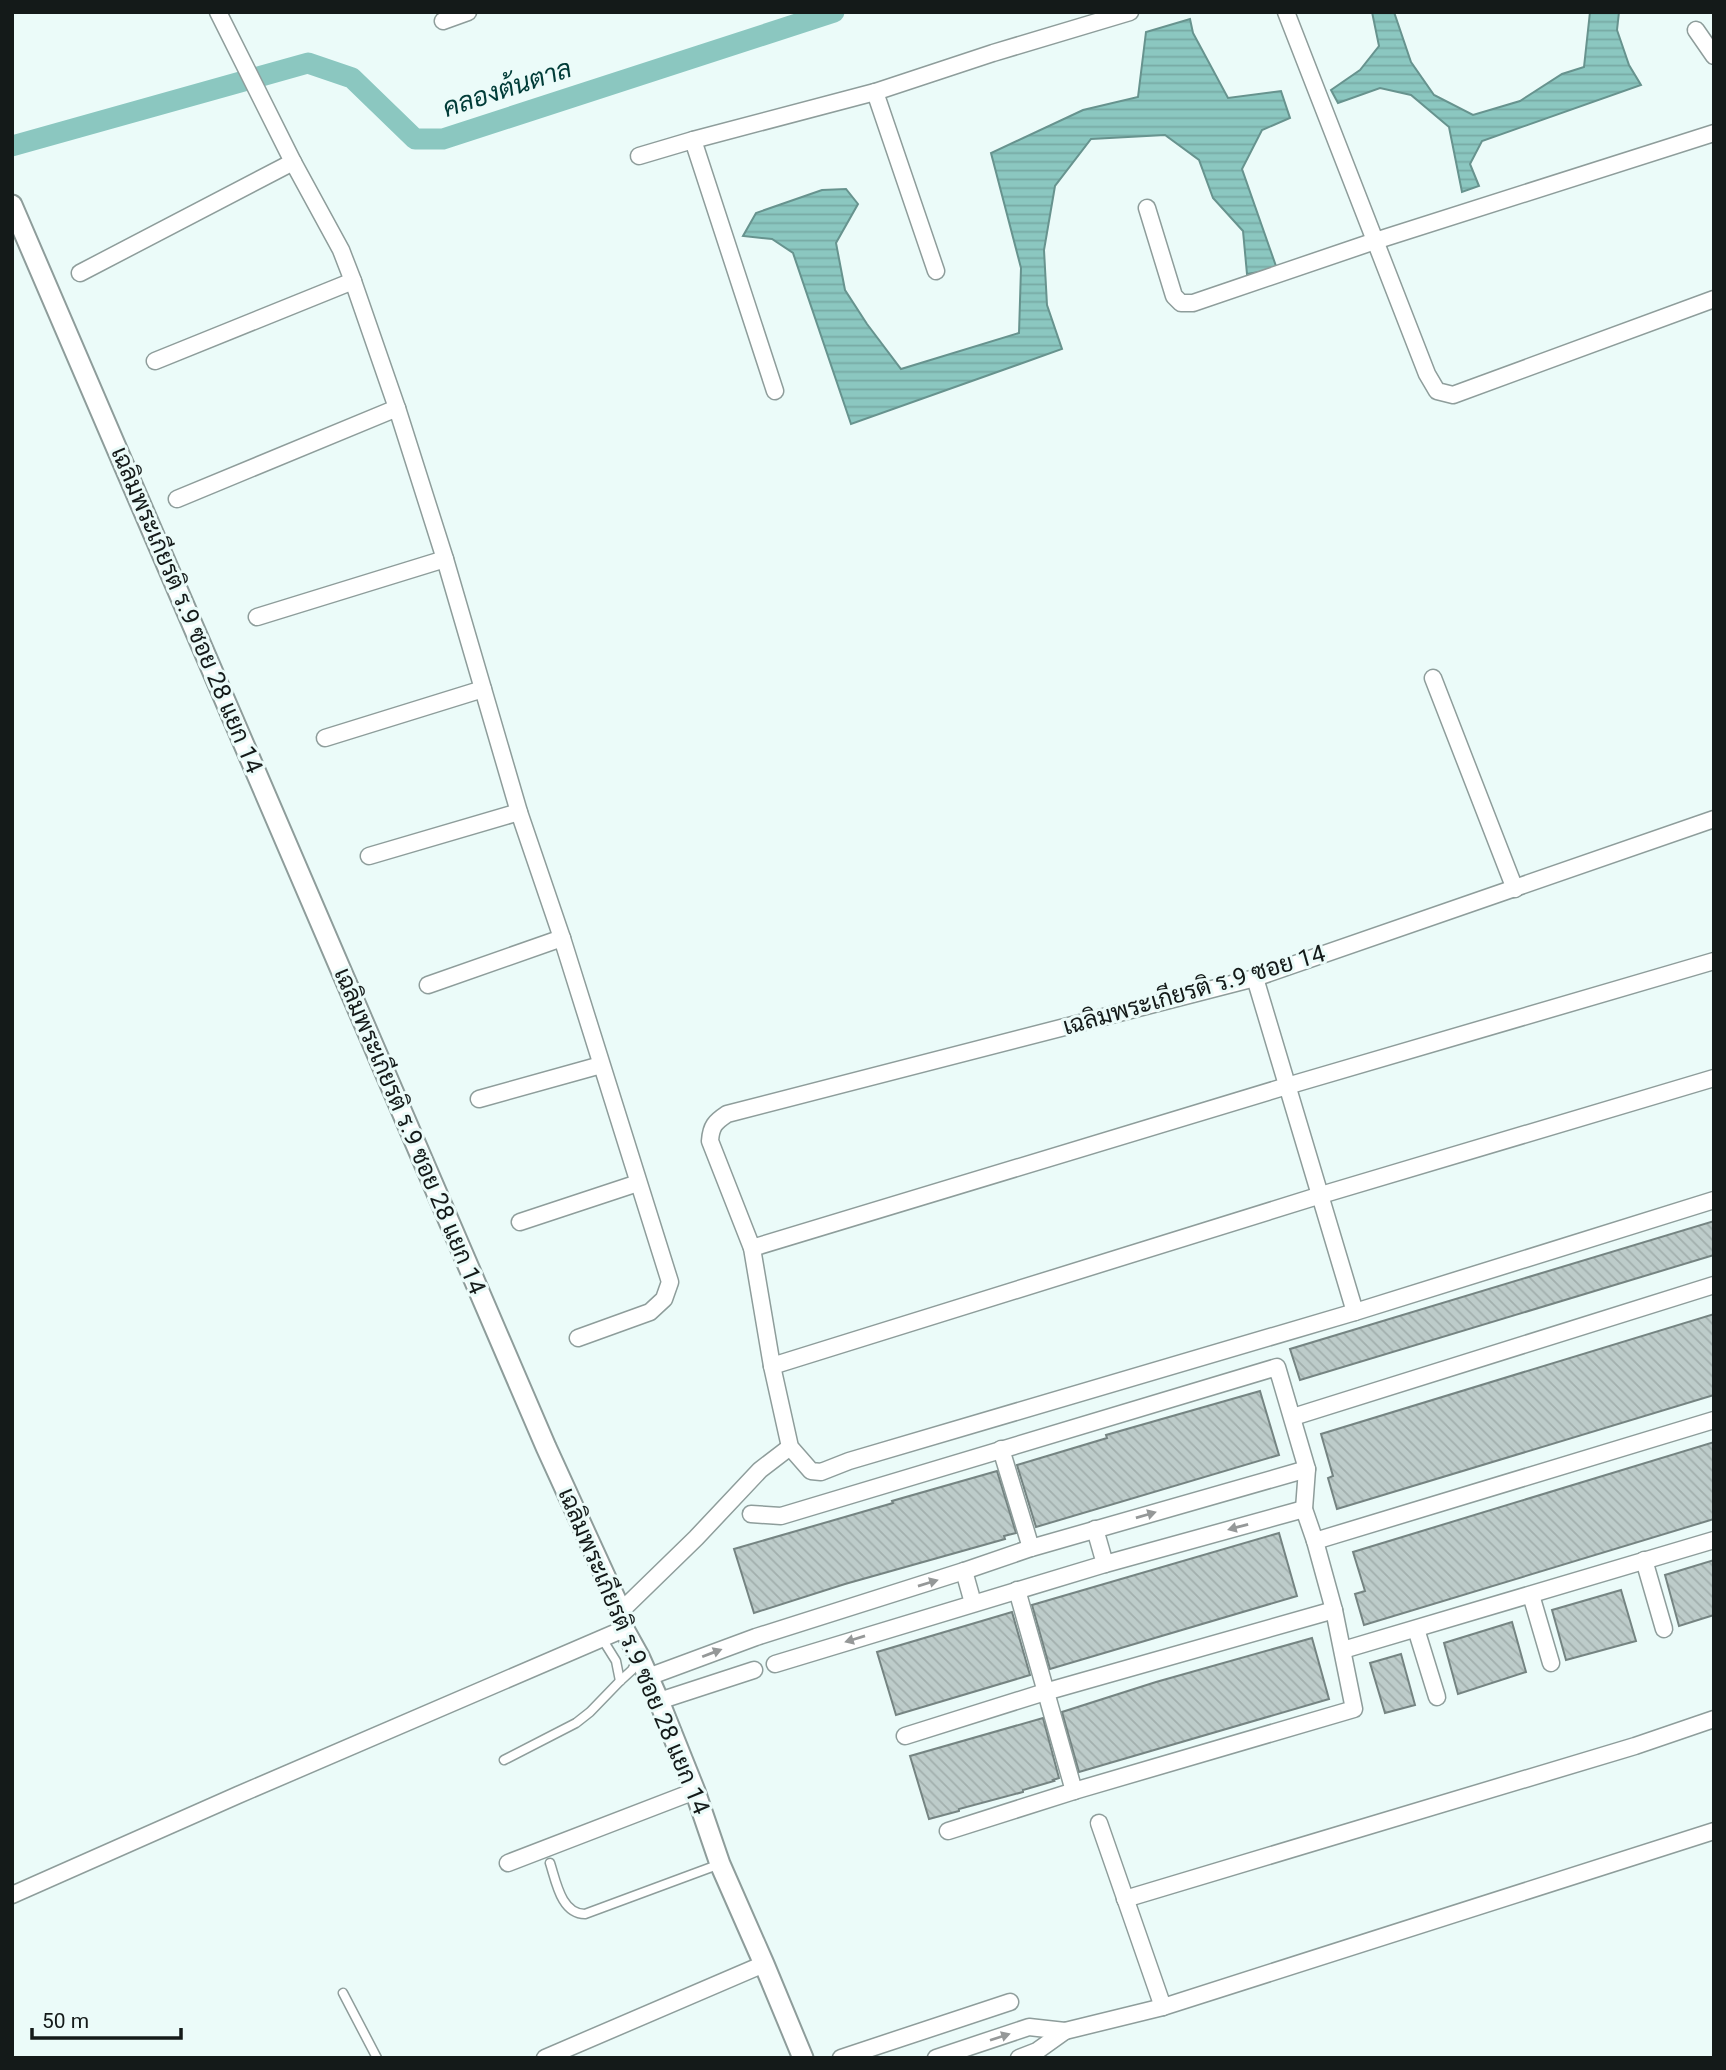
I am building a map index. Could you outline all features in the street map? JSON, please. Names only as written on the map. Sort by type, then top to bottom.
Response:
[{"type":"street","points":[[218,12],[293,162],[341,250],[353,281],[445,559],[519,812],[562,938],[670,1282],[664,1299],[650,1312],[578,1338]]},
{"type":"street","points":[[443,21],[468,12]]},
{"type":"street","points":[[639,156],[875,92],[1130,12]]},
{"type":"street","points":[[1286,12],[1427,374],[1437,391],[1453,395],[1714,299]]},
{"type":"street","points":[[1696,30],[1714,56]]},
{"type":"street","points":[[875,92],[936,271]]},
{"type":"street","points":[[1147,208],[1174,296],[1181,303],[1194,303],[1375,241],[1714,133]]},
{"type":"street","points":[[693,140],[775,391]]},
{"type":"street","points":[[80,273],[293,162]]},
{"type":"street","name":"เฉลิมพระเกียรติ ร.9 ซอย 28 แยก 14","points":[[12,205],[540,1434],[659,1700],[720,1864],[803,2058]]},
{"type":"street","points":[[155,361],[353,281]]},
{"type":"street","points":[[177,499],[397,408]]},
{"type":"street","points":[[257,617],[445,559]]},
{"type":"street","points":[[1433,678],[1515,889]]},
{"type":"street","points":[[325,738],[483,689]]},
{"type":"street","points":[[369,856],[519,812]]},
{"type":"street","name":"เฉลิมพระเกียรติ ร.9 ซอย 14","points":[[752,1248],[710,1141],[710,1129],[727,1114],[1255,978],[1714,819]]},
{"type":"street","points":[[428,985],[562,938]]},
{"type":"street","points":[[1714,961],[1287,1086],[752,1248],[772,1366],[790,1447],[811,1471],[821,1472],[849,1461],[1356,1312],[1714,1200]]},
{"type":"street","points":[[1255,978],[1356,1312]]},
{"type":"street","points":[[479,1099],[601,1065]]},
{"type":"street","points":[[772,1366],[1321,1195],[1714,1077]]},
{"type":"street","points":[[520,1222],[638,1183]]},
{"type":"street","points":[[1293,1417],[1714,1285]]},
{"type":"street","points":[[751,1514],[781,1516],[1277,1367],[1307,1469],[1304,1509],[1334,1610],[1354,1709],[948,1831]]},
{"type":"street","points":[[1315,1541],[1714,1420]]},
{"type":"street","points":[[12,1895],[601,1637],[623,1620],[760,1470],[790,1447]]},
{"type":"street","points":[[1001,1449],[1031,1548]]},
{"type":"street","points":[[648,1677],[756,1637],[1031,1548],[1307,1469]]},
{"type":"street","points":[[775,1664],[1105,1564],[1304,1509]]},
{"type":"street","points":[[1095,1529],[1105,1564]]},
{"type":"street","points":[[1343,1650],[1714,1540]]},
{"type":"street","points":[[1644,1560],[1664,1629]]},
{"type":"street","points":[[964,1571],[973,1603]]},
{"type":"street","points":[[1017,1590],[1074,1791]]},
{"type":"street","points":[[1531,1595],[1551,1663]]},
{"type":"street","points":[[905,1736],[1045,1692],[1334,1610]]},
{"type":"street","points":[[1416,1629],[1437,1697]]},
{"type":"street","points":[[659,1700],[754,1670]]},
{"type":"street","points":[[1125,1899],[1635,1746],[1714,1719]]},
{"type":"street","points":[[508,1863],[695,1791]]},
{"type":"street","points":[[1099,1823],[1163,2007]]},
{"type":"street","points":[[936,2058],[1030,2027],[1065,2031],[1163,2007],[1714,1831]]},
{"type":"street","points":[[545,2058],[764,1964]]},
{"type":"street","points":[[841,2058],[1010,2002]]},
{"type":"street","points":[[1019,2058],[1037,2051],[1065,2031]]},
{"type":"lane","points":[[601,1637],[616,1661],[620,1681]]},
{"type":"lane","points":[[504,1759],[576,1723],[632,1670],[639,1656]]},
{"type":"lane","points":[[550,1863],[563,1899],[577,1914],[585,1914],[720,1864]]},
{"type":"lane","points":[[343,1993],[377,2058]]},
{"type":"water","points":[[1372,12],[1394,12],[1411,62],[1434,95],[1473,115],[1520,101],[1562,74],[1584,67],[1590,12],[1619,12],[1617,30],[1629,65],[1641,85],[1482,141],[1470,164],[1479,186],[1462,192],[1449,127],[1411,95],[1380,88],[1338,103],[1331,90],[1360,70],[1379,46]]},
{"type":"water","points":[[1190,19],[1193,33],[1228,98],[1281,91],[1290,118],[1262,130],[1242,169],[1277,269],[1247,274],[1243,231],[1213,198],[1199,160],[1165,135],[1091,139],[1055,186],[1044,250],[1047,305],[1062,349],[851,424],[793,253],[772,239],[743,236],[756,213],[822,190],[846,189],[858,204],[836,243],[845,290],[901,369],[1019,333],[1021,268],[991,153],[1083,110],[1138,97],[1146,32]]},
{"type":"building","points":[[1714,1221],[1714,1255],[1300,1380],[1290,1349]]},
{"type":"building","points":[[1714,1314],[1714,1395],[1337,1509],[1328,1478],[1333,1476],[1321,1434]]},
{"type":"building","points":[[1260,1391],[1279,1455],[1036,1527],[1017,1465],[1107,1438],[1106,1435]]},
{"type":"building","points":[[1714,1442],[1714,1519],[1364,1625],[1355,1594],[1365,1591],[1353,1552]]},
{"type":"building","points":[[997,1471],[1016,1533],[1004,1536],[1005,1539],[754,1613],[734,1549]]},
{"type":"building","points":[[1279,1533],[1297,1596],[1050,1669],[1032,1605]]},
{"type":"building","points":[[1714,1560],[1714,1615],[1679,1626],[1665,1575]]},
{"type":"building","points":[[1621,1590],[1636,1641],[1566,1660],[1552,1610]]},
{"type":"building","points":[[1012,1612],[1030,1675],[896,1715],[877,1652]]},
{"type":"building","points":[[1512,1622],[1526,1672],[1458,1694],[1444,1643]]},
{"type":"building","points":[[1312,1638],[1329,1699],[1079,1772],[1062,1712]]},
{"type":"building","points":[[1401,1654],[1415,1705],[1385,1713],[1370,1663]]},
{"type":"building","points":[[1043,1718],[1059,1778],[1023,1792],[929,1819],[910,1756]]},
{"type":"waterway","name":"คลองต้นตาล","points":[[12,146],[308,63],[352,78],[415,139],[443,139],[834,12]]}]
